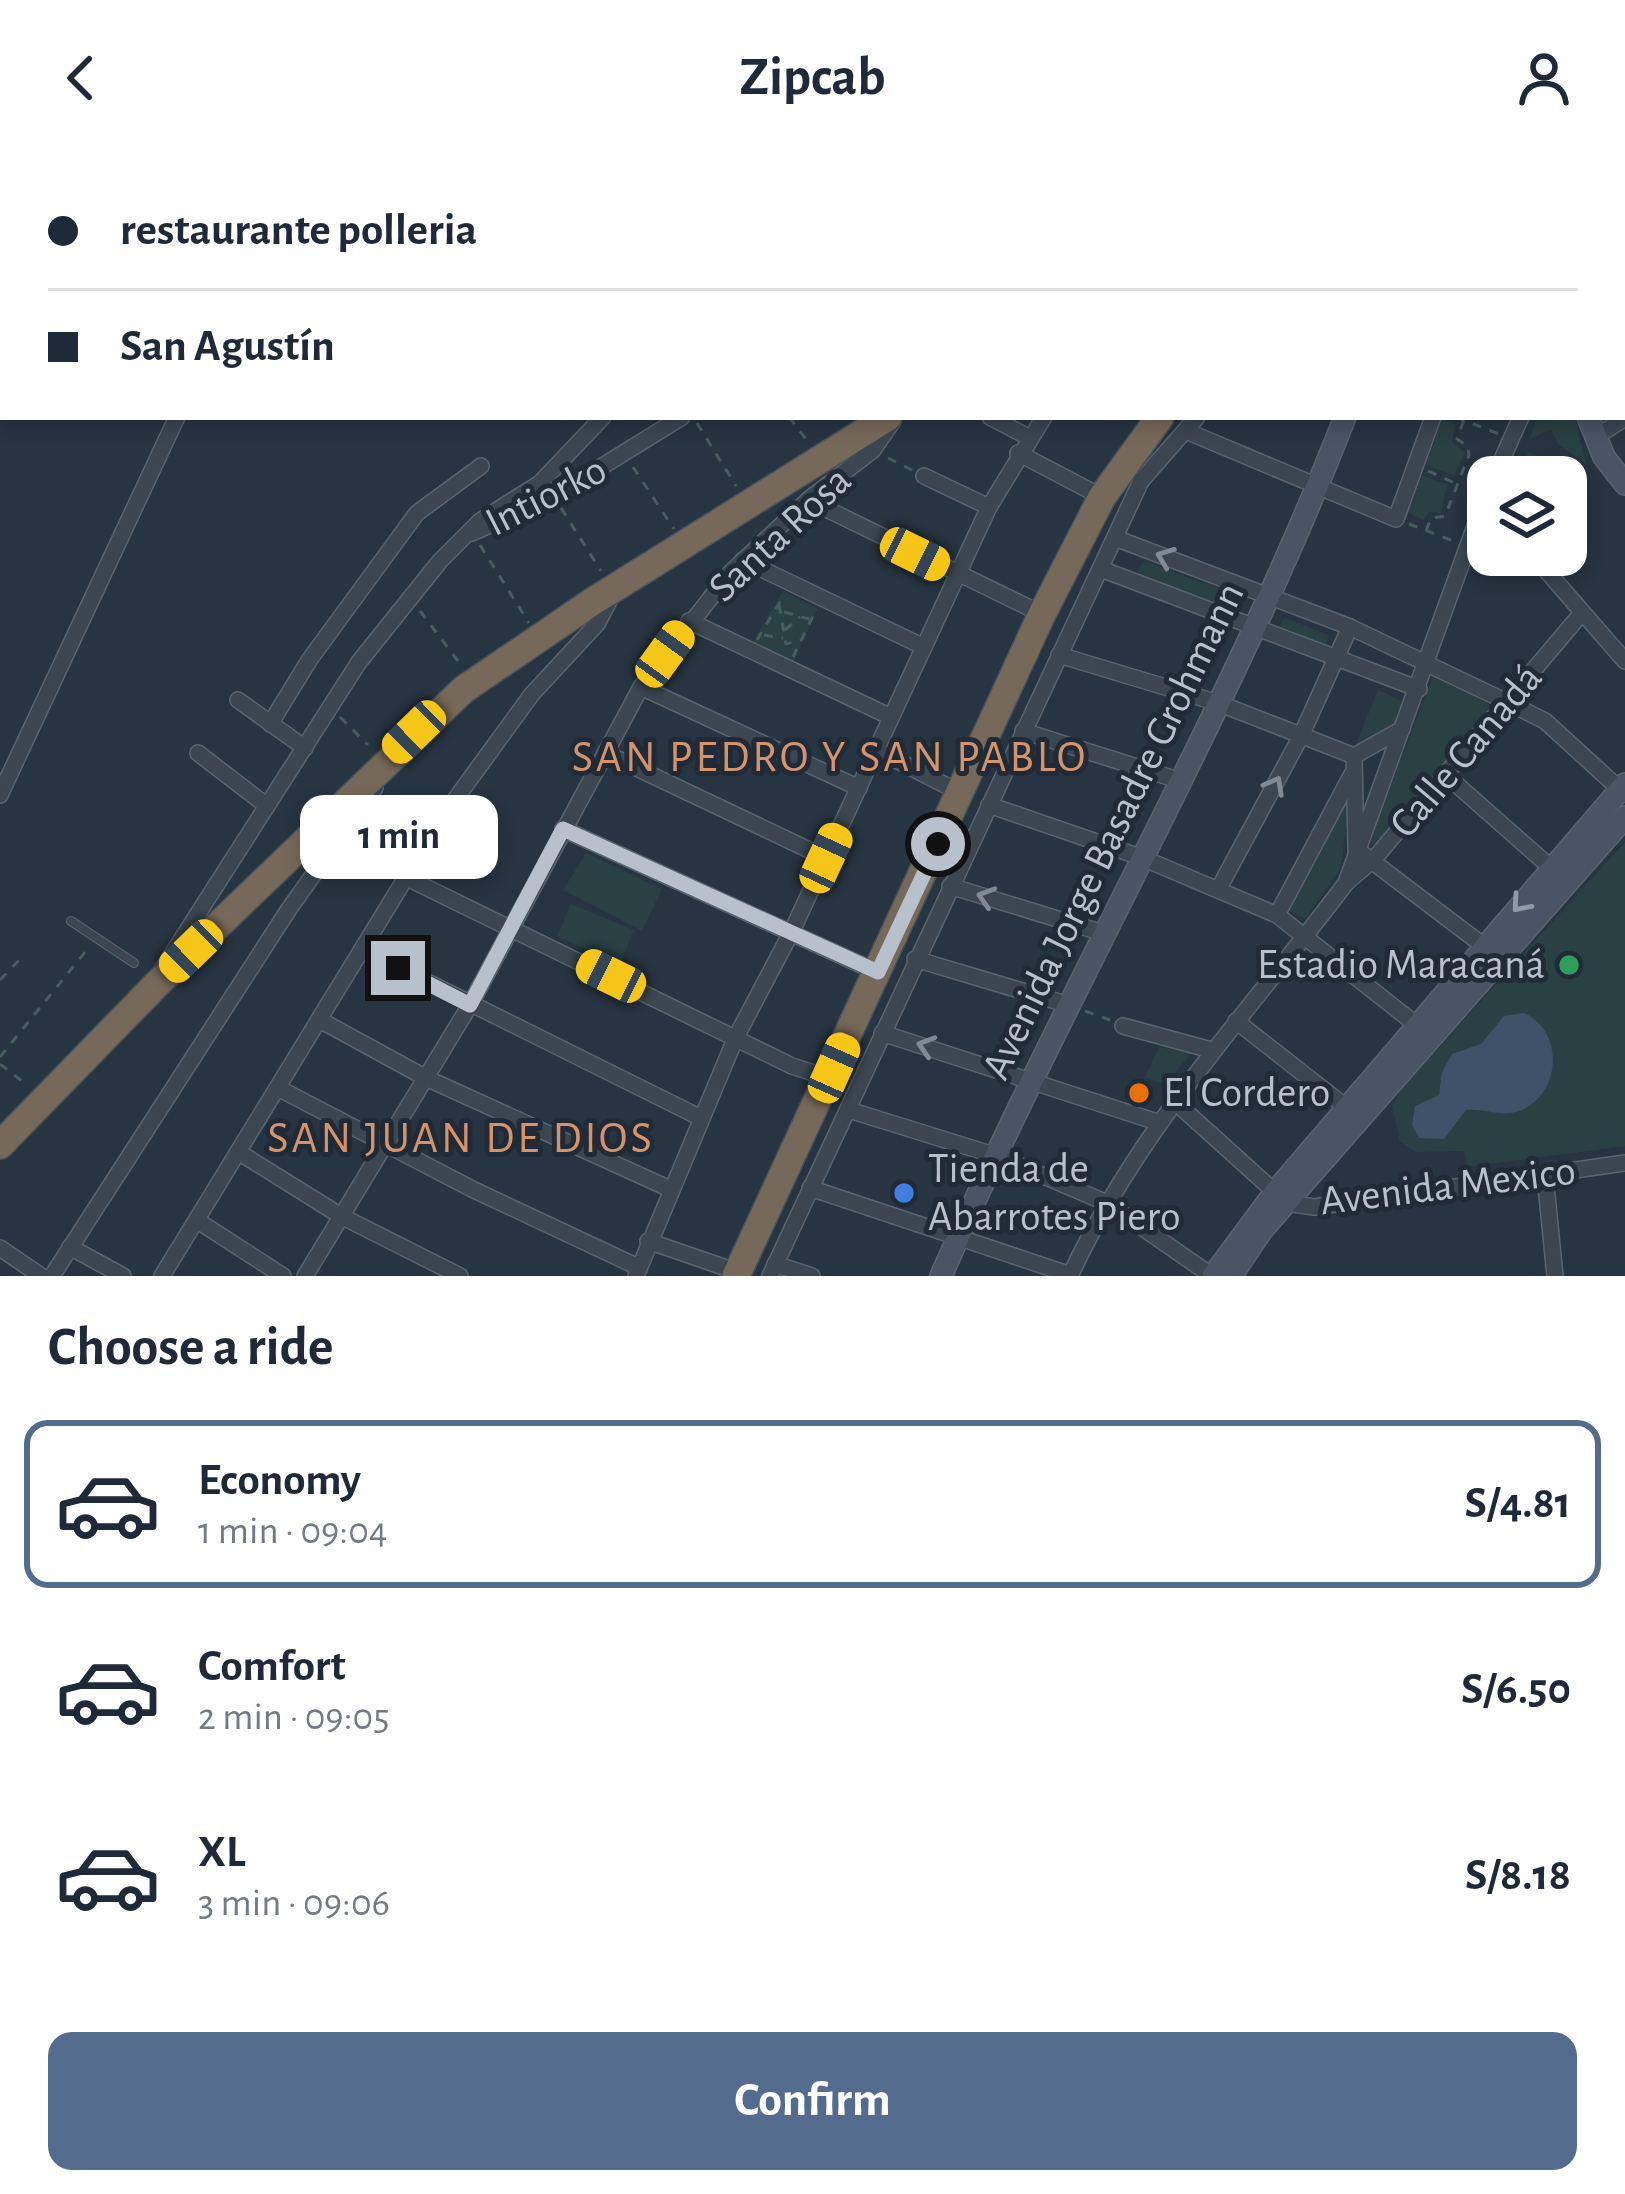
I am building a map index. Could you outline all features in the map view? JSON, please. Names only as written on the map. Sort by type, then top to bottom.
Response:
[{"type":"highway","points":[[737,1274],[1042,614],[1102,497],[1130,477],[1158,420]]},
{"type":"highway","points":[[0,1145],[414,732],[611,583],[878,426]]},
{"type":"street","points":[[0,796],[176,420]]},
{"type":"street","points":[[159,982],[162,963],[359,662],[440,561],[540,482],[600,420]]},
{"type":"street","name":"Intiorko","points":[[469,534],[495,527],[554,496],[678,420]]},
{"type":"street","points":[[996,420],[1030,438]]},
{"type":"street","points":[[278,1088],[637,1271],[736,1037],[792,931],[989,507],[1042,420]]},
{"type":"street","name":"Avenida Jorge Basadre Grohmann","points":[[941,1276],[1140,856],[1273,598],[1344,420]]},
{"type":"street","points":[[812,1276],[772,1270],[1115,538],[1130,477],[1191,424],[1318,488],[1396,520],[1431,420]]},
{"type":"street","points":[[1503,456],[1520,420]]},
{"type":"street","name":"Santa Rosa","points":[[305,1276],[470,1005],[641,687],[689,621],[743,560],[878,426]]},
{"type":"street","points":[[1591,428],[1625,484]]},
{"type":"street","points":[[1018,453],[1102,497]]},
{"type":"street","points":[[270,724],[310,659],[417,513],[481,466]]},
{"type":"street","points":[[924,476],[989,507]]},
{"type":"street","points":[[808,500],[1042,614]]},
{"type":"street","points":[[1115,538],[1350,627],[1545,721],[1624,789],[1559,876],[1214,1276]]},
{"type":"street","points":[[811,1188],[1070,1275],[1157,1122],[1346,883],[1428,665],[1466,541]]},
{"type":"street","points":[[743,560],[924,647]]},
{"type":"street","points":[[1101,569],[1418,689]]},
{"type":"street","points":[[1550,576],[1625,661]]},
{"type":"street","points":[[161,1276],[405,877],[532,694],[597,624],[611,583]]},
{"type":"street","name":"Calle Canadá","points":[[1346,883],[1375,860],[1581,614]]},
{"type":"street","points":[[689,621],[892,718]]},
{"type":"street","points":[[1219,887],[1301,736],[1350,627]]},
{"type":"street","points":[[1059,655],[1218,703],[1355,762]]},
{"type":"street","points":[[641,687],[859,788]]},
{"type":"street","points":[[238,700],[305,748]]},
{"type":"street","points":[[1277,915],[1355,762],[1402,729]]},
{"type":"street","points":[[1023,731],[1178,780]]},
{"type":"street","points":[[52,1276],[289,909],[414,732]]},
{"type":"street","points":[[876,750],[961,794]]},
{"type":"street","points":[[198,753],[267,806]]},
{"type":"street","points":[[605,753],[826,858]]},
{"type":"street","points":[[1355,762],[1356,849]]},
{"type":"street","points":[[1447,776],[1559,876]]},
{"type":"street","points":[[989,805],[1140,856],[1277,915],[1425,1032]]},
{"type":"street","points":[[1559,876],[1625,817]]},
{"type":"street","points":[[563,829],[878,972]]},
{"type":"street","points":[[1356,849],[1492,953]]},
{"type":"street","points":[[405,877],[829,1078]]},
{"type":"street","points":[[950,886],[1103,933]]},
{"type":"street","points":[[363,950],[701,1118]]},
{"type":"street","points":[[915,959],[1069,1005]]},
{"type":"street","points":[[320,1020],[426,1078],[670,1190]]},
{"type":"street","points":[[1236,1021],[1355,1115]]},
{"type":"street","points":[[1123,1025],[1211,1051]]},
{"type":"street","points":[[883,1033],[1157,1122]]},
{"type":"street","points":[[1173,1100],[1281,1197]]},
{"type":"street","points":[[848,1110],[997,1156],[1107,1203],[1214,1276],[1231,1275],[1281,1197]]},
{"type":"street","points":[[240,1153],[341,1216],[460,1276]]},
{"type":"street","name":"Avenida Mexico","points":[[1281,1197],[1314,1207],[1625,1163]]},
{"type":"street","points":[[1545,1175],[1556,1276]]},
{"type":"street","points":[[198,1221],[284,1276]]},
{"type":"street","points":[[648,1241],[737,1274]]},
{"type":"street","points":[[70,1247],[123,1276]]},
{"type":"street","points":[[0,1248],[41,1276]]},
{"type":"lane","points":[[71,921],[134,963]]},
{"type":"path","points":[[695,420],[736,481]]},
{"type":"path","points":[[791,420],[804,441]]},
{"type":"path","points":[[1426,531],[1431,518],[1445,516],[1469,455],[1468,446],[1457,439],[1464,420],[1511,439]]},
{"type":"path","points":[[878,426],[924,476]]},
{"type":"path","points":[[625,455],[677,534]]},
{"type":"path","points":[[1415,466],[1457,484]]},
{"type":"path","points":[[554,496],[611,583]]},
{"type":"path","points":[[1396,520],[1466,541]]},
{"type":"path","points":[[469,534],[530,625]]},
{"type":"path","points":[[750,652],[791,584]]},
{"type":"path","points":[[788,670],[822,598]]},
{"type":"path","points":[[777,611],[811,620]]},
{"type":"path","points":[[777,611],[786,644],[801,640]]},
{"type":"path","points":[[421,612],[462,667]]},
{"type":"path","points":[[784,634],[801,616]]},
{"type":"path","points":[[762,632],[784,634]]},
{"type":"path","points":[[331,707],[368,745]]},
{"type":"path","points":[[0,1057],[96,938]]},
{"type":"path","points":[[0,980],[22,956]]},
{"type":"path","points":[[1069,1005],[1123,1025]]},
{"type":"path","points":[[0,1064],[45,1099]]},
{"type":"green space","points":[[1442,420],[1455,424],[1452,442],[1465,452],[1455,476],[1426,465]]},
{"type":"green space","points":[[1536,420],[1576,420],[1584,456],[1575,456],[1558,444],[1551,429],[1530,439]]},
{"type":"green space","points":[[1422,475],[1447,485],[1441,513],[1429,512],[1424,520],[1408,513]]},
{"type":"green space","points":[[1144,561],[1236,595],[1231,609],[1135,575]]},
{"type":"green space","points":[[783,591],[818,609],[791,667],[749,648]]},
{"type":"green space","points":[[1284,617],[1328,635],[1327,646],[1280,628]]},
{"type":"green space","points":[[1435,671],[1492,707],[1380,848],[1369,843]]},
{"type":"green space","points":[[1378,690],[1402,701],[1394,724],[1355,746]]},
{"type":"green space","points":[[1350,793],[1341,868],[1305,919],[1286,909]]},
{"type":"green space","name":"Estadio Maracaná","points":[[1625,842],[1625,1146],[1467,1167],[1465,1151],[1416,1152],[1400,1142],[1392,1106],[1401,1089]]},
{"type":"green space","points":[[586,853],[662,889],[642,931],[563,890]]},
{"type":"green space","points":[[571,904],[634,930],[620,963],[557,937]]},
{"type":"green space","points":[[1159,1047],[1191,1053],[1166,1084],[1145,1077]]},
{"type":"water","points":[[1524,1013],[1546,1032],[1551,1046],[1551,1075],[1537,1100],[1510,1113],[1466,1110],[1444,1139],[1419,1138],[1412,1125],[1415,1106],[1439,1095],[1442,1072],[1452,1054],[1481,1044],[1504,1016]]},
{"type":"place","name":"Estadio Maracaná","points":[[1569,965]]},
{"type":"place","name":"El Cordero","points":[[1139,1093]]},
{"type":"place","name":"Tienda de Abarrotes Piero","points":[[904,1193]]},
{"type":"district","name":"SAN PEDRO Y SAN PABLO","points":[[830,757]]},
{"type":"district","name":"SAN JUAN DE DIOS","points":[[461,1138]]},
{"type":"route","points":[[398,968],[470,1005],[563,829],[878,972],[938,844]]}]
